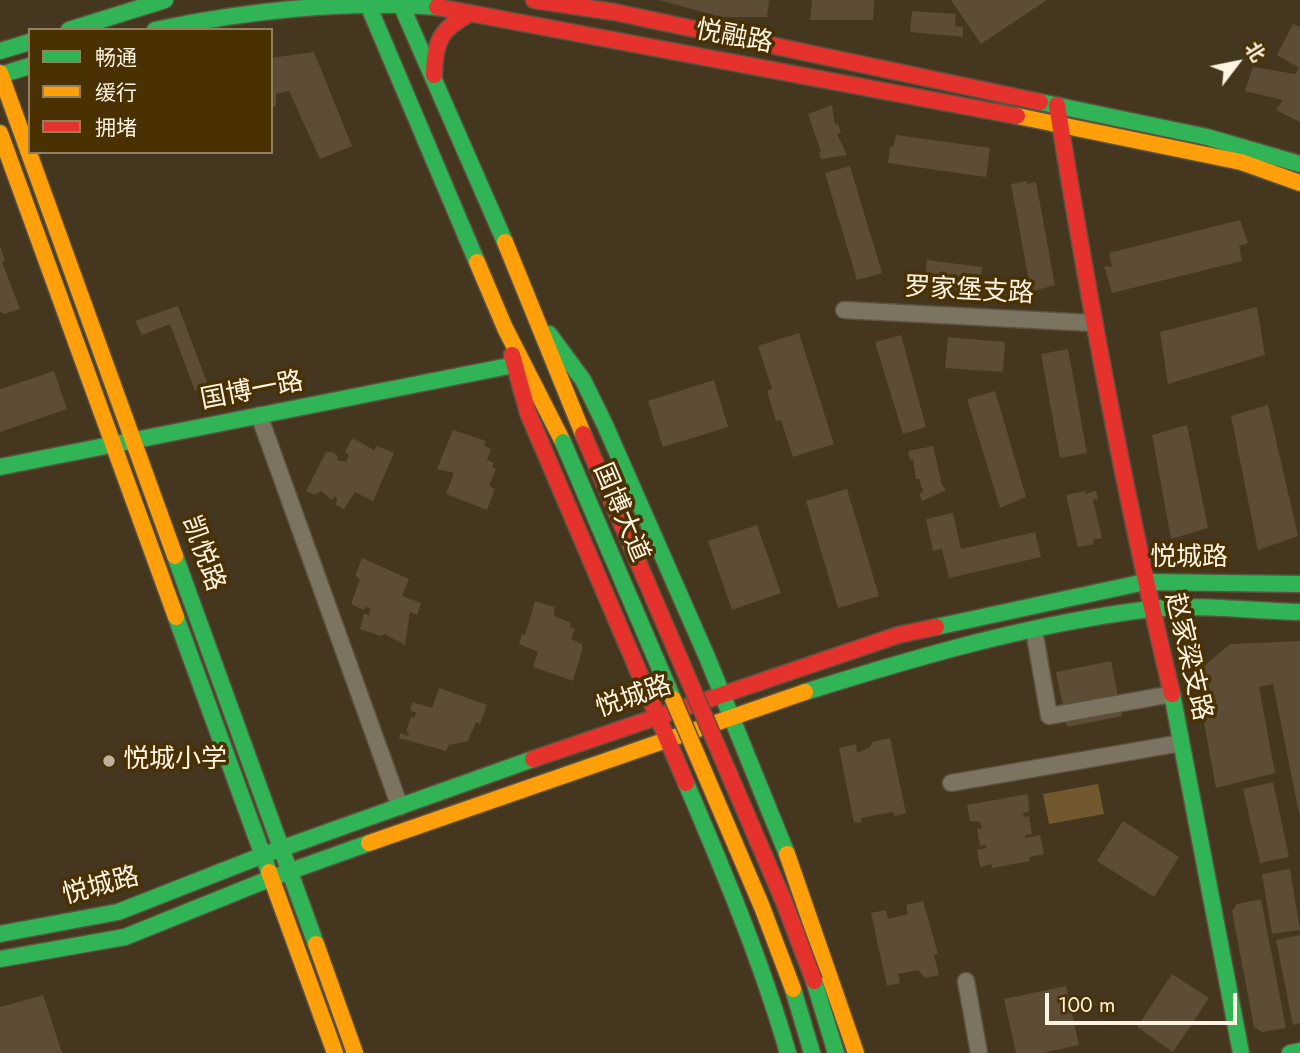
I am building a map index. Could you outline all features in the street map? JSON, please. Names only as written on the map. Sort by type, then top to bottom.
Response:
[{"type":"main road","points":[[75,28],[165,0]]},
{"type":"main road","name":"国博大道","points":[[367,0],[505,328],[563,442],[762,907],[793,989],[812,1053]]},
{"type":"main road","name":"悦融路","points":[[165,28],[256,9],[399,0],[1060,123],[1241,162],[1300,183]]},
{"type":"main road","name":"国博大道","points":[[399,0],[539,321],[583,434],[784,902],[814,981],[836,1053]]},
{"type":"main road","name":"悦融路","points":[[534,0],[614,12],[1207,137],[1300,164]]},
{"type":"main road","points":[[434,79],[434,48],[438,35],[449,23],[471,13]]},
{"type":"main road","points":[[0,51],[28,43]]},
{"type":"main road","points":[[0,74],[28,67]]},
{"type":"main road","name":"凯悦路","points":[[0,74],[28,150]]},
{"type":"main road","name":"赵家梁支路","points":[[1057,105],[1092,323],[1145,582],[1172,694],[1241,1053]]},
{"type":"main road","name":"凯悦路","points":[[0,133],[116,443],[335,1053]]},
{"type":"main road","name":"凯悦路","points":[[30,154],[135,439],[355,1053]]},
{"type":"main road","points":[[539,321],[583,380],[733,715],[803,890],[856,1053]]},
{"type":"main road","points":[[505,328],[528,413],[736,900],[772,997],[788,1053]]},
{"type":"main road","name":"国博一路","points":[[0,467],[514,365]]},
{"type":"main road","name":"悦城路","points":[[0,934],[118,912],[265,854],[656,716],[898,635],[1145,582],[1300,584]]},
{"type":"main road","name":"悦城路","points":[[0,959],[125,937],[274,877],[666,738],[908,660],[1034,630],[1153,608],[1300,612]]},
{"type":"main road","points":[[1290,1053],[1300,1051]]},
{"type":"street","name":"罗家堡支路","points":[[844,310],[1092,323]]},
{"type":"street","points":[[259,415],[400,807]]},
{"type":"street","points":[[1034,630],[1049,716],[1172,694]]},
{"type":"street","points":[[951,783],[1181,743]]},
{"type":"street","points":[[965,981],[979,1053]]},
{"type":"shaded area","points":[[1098,784],[1104,814],[1049,824],[1043,794]]},
{"type":"building","points":[[659,0],[769,0],[767,17],[721,17]]},
{"type":"building","points":[[812,0],[874,0],[873,20],[810,20]]},
{"type":"building","points":[[951,0],[1047,0],[981,44]]},
{"type":"building","points":[[912,11],[956,14],[955,26],[963,27],[963,37],[910,32]]},
{"type":"building","points":[[1293,24],[1300,27],[1300,122],[1276,110],[1283,100],[1245,91],[1253,67],[1295,74],[1299,68],[1277,55]]},
{"type":"building","points":[[314,52],[352,146],[320,159],[289,91],[276,94],[276,106],[273,107],[273,58]]},
{"type":"building","points":[[832,105],[835,125],[838,124],[841,133],[837,134],[847,155],[821,159],[808,114]]},
{"type":"building","points":[[896,135],[990,148],[986,177],[888,163],[890,147],[893,147]]},
{"type":"building","points":[[850,166],[882,273],[857,280],[825,173]]},
{"type":"building","points":[[1027,181],[1027,184],[1036,182],[1055,285],[1031,292],[1011,184]]},
{"type":"building","points":[[1240,220],[1248,243],[1239,246],[1242,261],[1112,293],[1104,266],[1112,267],[1109,253]]},
{"type":"building","points":[[0,246],[5,261],[2,262],[20,309],[4,314],[0,311]]},
{"type":"building","points":[[927,260],[982,267],[980,292],[924,286]]},
{"type":"building","points":[[178,306],[208,385],[195,391],[170,324],[142,335],[135,321]]},
{"type":"building","points":[[1257,307],[1265,355],[1168,384],[1160,332]]},
{"type":"building","points":[[799,333],[834,444],[793,457],[781,420],[776,421],[767,391],[772,389],[758,346]]},
{"type":"building","points":[[901,335],[926,427],[903,434],[875,342]]},
{"type":"building","points":[[948,337],[1005,342],[1003,372],[945,368]]},
{"type":"building","points":[[1068,349],[1087,453],[1060,458],[1041,354]]},
{"type":"building","points":[[54,371],[67,409],[0,432],[0,389]]},
{"type":"building","points":[[714,380],[728,427],[663,447],[648,401]]},
{"type":"building","points":[[995,391],[1026,497],[1000,508],[967,399]]},
{"type":"building","points":[[1268,405],[1298,536],[1258,550],[1231,416]]},
{"type":"building","points":[[1187,425],[1208,528],[1171,539],[1152,435]]},
{"type":"building","points":[[453,430],[486,441],[484,446],[491,449],[487,460],[494,463],[492,467],[496,469],[489,486],[495,489],[487,510],[446,494],[454,473],[437,469]]},
{"type":"building","points":[[352,438],[374,450],[377,446],[394,453],[373,501],[355,492],[344,509],[336,505],[335,496],[332,500],[321,491],[315,495],[306,491],[326,452],[332,452],[338,456],[337,460],[346,462],[349,455],[345,452]]},
{"type":"building","points":[[933,446],[942,485],[946,490],[922,501],[919,493],[923,492],[919,479],[916,479],[913,459],[910,460],[908,451]]},
{"type":"building","points":[[847,489],[879,596],[838,608],[806,501]]},
{"type":"building","points":[[1085,491],[1085,494],[1096,491],[1098,499],[1093,500],[1102,538],[1093,540],[1094,544],[1078,547],[1066,495]]},
{"type":"building","points":[[953,513],[961,549],[1035,532],[1041,557],[949,578],[942,549],[933,551],[926,519]]},
{"type":"building","points":[[757,525],[781,593],[732,610],[708,541]]},
{"type":"building","points":[[362,558],[409,579],[402,596],[421,603],[417,615],[410,612],[405,645],[385,634],[381,636],[360,629],[364,614],[369,615],[370,608],[366,606],[364,610],[351,604],[360,579],[355,576]]},
{"type":"building","points":[[535,601],[555,607],[554,616],[571,623],[570,627],[575,629],[571,639],[582,644],[582,650],[573,681],[533,667],[538,652],[519,644],[522,635],[525,635]]},
{"type":"building","points":[[1300,641],[1299,813],[1273,684],[1259,687],[1275,773],[1216,788],[1195,674],[1230,644]]},
{"type":"building","points":[[1111,661],[1122,716],[1067,727],[1056,672]]},
{"type":"building","points":[[439,688],[487,705],[480,724],[476,722],[468,741],[449,745],[446,751],[399,738],[400,733],[408,736],[406,731],[411,717],[414,718],[416,713],[410,710],[412,702],[432,708]]},
{"type":"building","points":[[890,738],[906,813],[895,816],[893,812],[861,818],[861,822],[854,823],[839,748],[856,744],[857,753],[870,747],[872,742]]},
{"type":"building","points":[[1273,782],[1289,857],[1260,863],[1243,789]]},
{"type":"building","points":[[1028,794],[1029,812],[1023,813],[1024,817],[1029,816],[1032,834],[1025,835],[1026,838],[1040,835],[1044,854],[1029,857],[1030,861],[992,868],[991,864],[980,867],[977,850],[986,848],[986,845],[980,846],[977,829],[982,828],[980,822],[970,821],[967,805]]},
{"type":"building","points":[[1123,821],[1179,857],[1154,897],[1097,861]]},
{"type":"building","points":[[1290,869],[1300,930],[1272,934],[1262,874]]},
{"type":"building","points":[[1261,899],[1286,1028],[1262,1032],[1254,1027],[1232,911],[1237,904]]},
{"type":"building","points":[[923,901],[938,954],[934,955],[939,975],[925,978],[918,970],[898,974],[900,983],[887,986],[871,913],[886,910],[888,919],[908,914],[906,905]]},
{"type":"building","points":[[1300,935],[1300,1023],[1293,1025],[1276,940]]},
{"type":"building","points":[[1172,974],[1209,998],[1173,1052],[1137,1027]]},
{"type":"building","points":[[1066,986],[1079,1045],[1042,1053],[1016,1053],[1004,999]]},
{"type":"building","points":[[43,995],[62,1053],[0,1053],[0,1007]]},
{"type":"traffic: fast","points":[[75,28],[165,0]]},
{"type":"traffic: fast","points":[[366,0],[477,262]]},
{"type":"traffic: fast","points":[[399,0],[505,242]]},
{"type":"traffic: fast","points":[[166,28],[224,17],[331,6],[437,7]]},
{"type":"traffic: fast","points":[[0,51],[28,43]]},
{"type":"traffic: fast","points":[[0,75],[28,67]]},
{"type":"traffic: fast","points":[[1040,102],[1207,137],[1300,164]]},
{"type":"traffic: fast","points":[[549,334],[583,380],[605,425],[707,657],[787,854]]},
{"type":"traffic: fast","points":[[0,467],[514,365]]},
{"type":"traffic: fast","points":[[563,442],[673,699]]},
{"type":"traffic: fast","points":[[175,556],[316,944]]},
{"type":"traffic: fast","points":[[936,627],[1145,582],[1300,584]]},
{"type":"traffic: fast","points":[[805,692],[1019,632],[1107,615],[1187,607],[1300,612]]},
{"type":"traffic: fast","points":[[176,617],[269,872]]},
{"type":"traffic: fast","points":[[1172,694],[1241,1053]]},
{"type":"traffic: fast","points":[[0,934],[118,912],[266,854],[533,759]]},
{"type":"traffic: fast","points":[[686,783],[754,950],[788,1053]]},
{"type":"traffic: fast","points":[[0,959],[125,937],[274,877],[369,843]]},
{"type":"traffic: fast","points":[[814,981],[836,1053]]},
{"type":"traffic: fast","points":[[793,989],[812,1053]]},
{"type":"traffic: fast","points":[[1290,1053],[1300,1051]]},
{"type":"traffic: slow","points":[[0,73],[28,150]]},
{"type":"traffic: slow","points":[[1017,116],[1241,162],[1300,183]]},
{"type":"traffic: slow","points":[[0,133],[176,617]]},
{"type":"traffic: slow","points":[[29,154],[175,556]]},
{"type":"traffic: slow","points":[[505,242],[583,434]]},
{"type":"traffic: slow","points":[[477,262],[505,328],[563,442]]},
{"type":"traffic: slow","points":[[369,843],[805,692]]},
{"type":"traffic: slow","points":[[673,699],[762,907],[793,989]]},
{"type":"traffic: slow","points":[[787,854],[856,1053]]},
{"type":"traffic: slow","points":[[269,872],[335,1053]]},
{"type":"traffic: slow","points":[[316,944],[355,1053]]},
{"type":"traffic: jam","points":[[534,0],[614,12],[1040,102]]},
{"type":"traffic: jam","points":[[437,7],[1017,116]]},
{"type":"traffic: jam","points":[[434,75],[441,37],[453,24],[471,13]]},
{"type":"traffic: jam","points":[[1057,105],[1109,401],[1172,694]]},
{"type":"traffic: jam","points":[[512,355],[528,413],[686,783]]},
{"type":"traffic: jam","points":[[583,434],[784,902],[814,981]]},
{"type":"traffic: jam","points":[[533,759],[898,635],[936,627]]},
{"type":"place","name":"悦城小学","points":[[109,761]]}]
